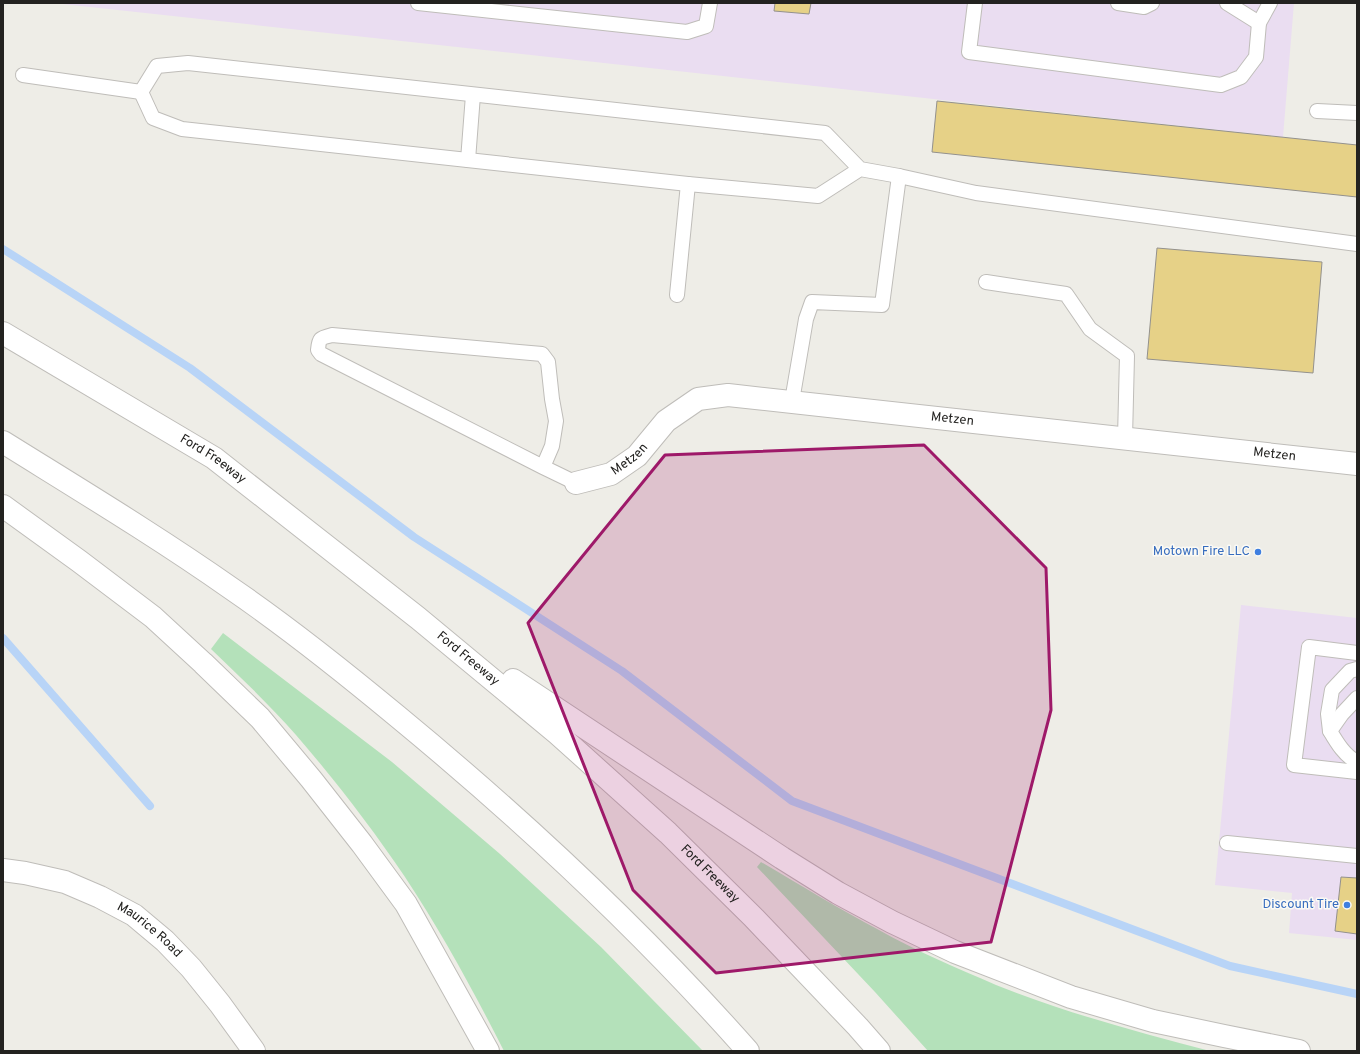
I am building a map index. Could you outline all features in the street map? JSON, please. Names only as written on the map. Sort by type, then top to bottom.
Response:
[{"type":"main road","name":"Ford Freeway","points":[[3,333],[214,458],[418,618],[558,734],[668,833],[753,917],[879,1051]]},
{"type":"main road","name":"Metzen","points":[[576,483],[611,474],[637,456],[666,422],[698,399],[728,395],[1357,464]]},
{"type":"main road","points":[[3,442],[160,540],[234,590],[369,693],[448,758],[519,820],[614,910],[713,1012],[748,1051]]},
{"type":"main road","points":[[3,506],[153,617],[260,718],[316,785],[406,904],[488,1051]]},
{"type":"main road","points":[[418,618],[782,858],[838,893],[892,922],[955,952],[1071,997],[1154,1021],[1299,1051]]},
{"type":"main road","name":"Maurice Road","points":[[3,870],[25,873],[65,882],[100,897],[134,915],[165,941],[191,968],[220,1004],[254,1051]]},
{"type":"lane","points":[[418,3],[687,32],[706,26],[710,3]]},
{"type":"lane","points":[[975,3],[970,52],[1221,85],[1241,77],[1256,57],[1259,23],[1270,3]]},
{"type":"lane","points":[[1118,3],[1144,7],[1152,3]]},
{"type":"lane","points":[[1227,3],[1259,23]]},
{"type":"lane","points":[[141,92],[157,66],[188,63],[825,133],[860,169],[976,193],[1357,244]]},
{"type":"lane","points":[[23,75],[141,92]]},
{"type":"lane","points":[[141,92],[153,118],[182,129],[688,184],[818,196],[860,169]]},
{"type":"lane","points":[[468,160],[473,95]]},
{"type":"lane","points":[[1317,110],[1357,113]]},
{"type":"lane","points":[[792,401],[806,319],[812,302],[882,305],[899,176]]},
{"type":"lane","points":[[677,295],[688,184]]},
{"type":"lane","points":[[986,282],[1066,294],[1090,329],[1127,356],[1125,438]]},
{"type":"lane","points":[[543,467],[552,446],[556,421],[548,362],[542,354],[332,335],[322,337],[319,342],[318,350],[321,354],[543,467],[576,483]]},
{"type":"lane","points":[[1357,653],[1309,648],[1294,765],[1357,772]]},
{"type":"lane","points":[[1357,669],[1350,671],[1332,690],[1328,714],[1330,731],[1341,748],[1357,762]]},
{"type":"lane","points":[[1330,731],[1342,714],[1357,698]]},
{"type":"lane","points":[[1227,843],[1357,856]]},
{"type":"highlighted area","points":[[924,445],[1046,568],[1051,710],[991,942],[716,973],[633,890],[528,623],[665,455]]},
{"type":"shaded area","points":[[53,3],[1294,3],[1283,137]]},
{"type":"shaded area","points":[[1241,605],[1357,618],[1357,940],[1289,933],[1292,893],[1215,885]]},
{"type":"green space","points":[[223,633],[392,762],[500,854],[601,947],[703,1051],[504,1051],[445,941],[419,898],[380,840],[325,769],[296,735],[211,649]]},
{"type":"green space","points":[[761,862],[893,938],[996,985],[1075,1013],[1210,1051],[928,1051],[875,992],[757,867]]},
{"type":"building","points":[[775,3],[811,3],[809,14],[774,11]]},
{"type":"building","points":[[937,101],[1357,145],[1357,197],[932,152]]},
{"type":"building","points":[[1157,248],[1322,262],[1313,373],[1147,359]]},
{"type":"building","name":"Discount Tire","points":[[1341,877],[1357,878],[1357,934],[1335,931]]},
{"type":"waterway","points":[[3,249],[190,368],[414,537],[622,671],[792,801],[1230,966],[1357,994]]},
{"type":"waterway","points":[[3,638],[150,806]]},
{"type":"place","name":"Motown Fire LLC","points":[[1258,552]]},
{"type":"place","name":"Discount Tire","points":[[1347,905]]}]
